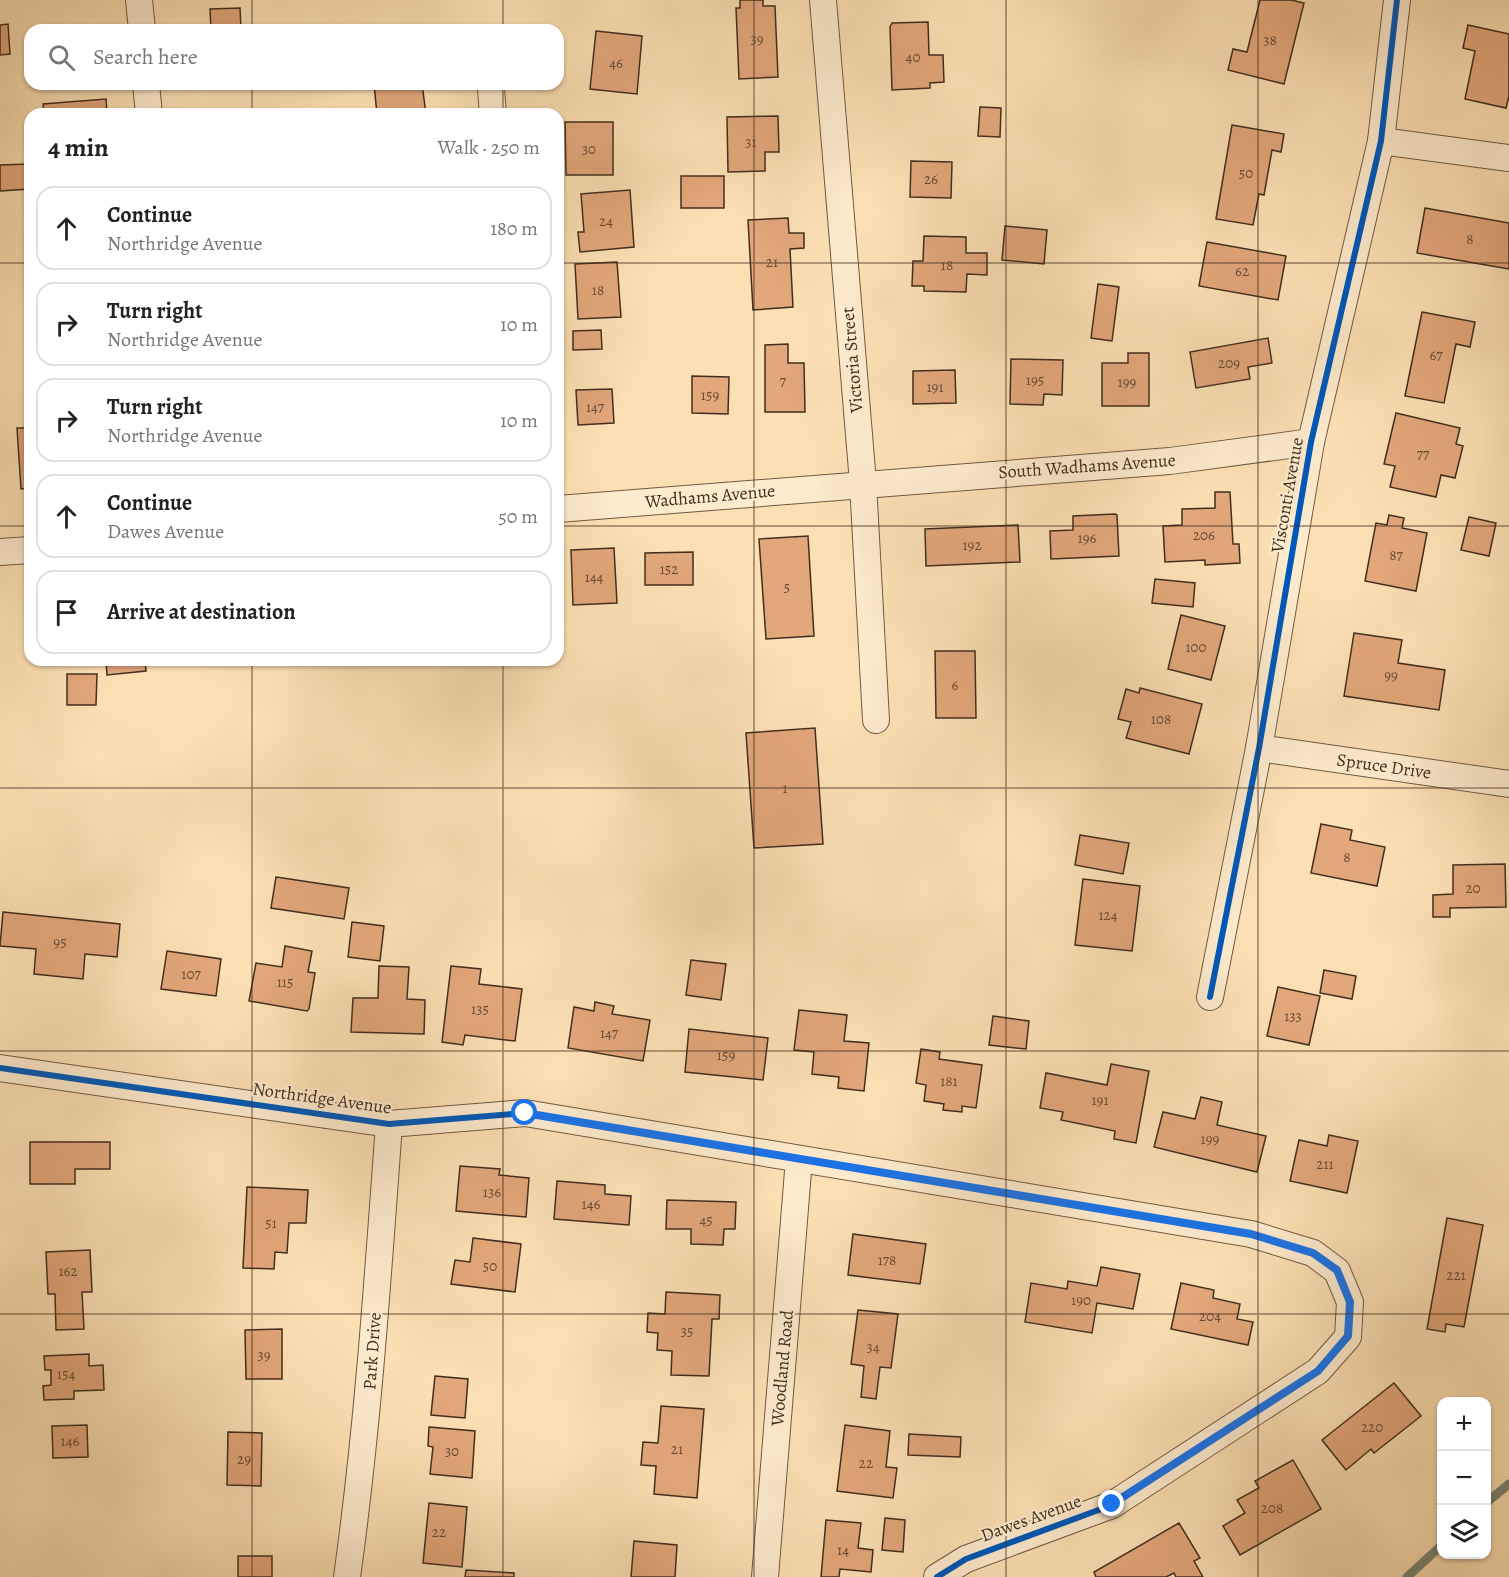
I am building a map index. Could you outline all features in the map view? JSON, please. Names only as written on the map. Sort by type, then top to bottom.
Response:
[{"type":"street","points":[[139,0],[141,24]]},
{"type":"street","name":"Victoria Street","points":[[823,0],[862,483],[876,720]]},
{"type":"street","name":"Visconti Avenue","points":[[1210,997],[1259,748],[1311,442],[1381,141],[1397,0]]},
{"type":"street","points":[[147,90],[148,108]]},
{"type":"street","points":[[1381,141],[1509,158]]},
{"type":"street","name":"South Wadhams Avenue","points":[[862,483],[1170,461],[1311,442]]},
{"type":"street","name":"Wadhams Avenue","points":[[564,508],[862,483]]},
{"type":"street","points":[[0,552],[24,550]]},
{"type":"street","name":"Spruce Drive","points":[[1259,748],[1509,784]]},
{"type":"street","name":"Northridge Avenue","points":[[0,1068],[389,1124],[525,1113],[1251,1234],[1313,1253],[1337,1270],[1350,1302],[1348,1336],[1318,1371]]},
{"type":"street","name":"Park Drive","points":[[347,1577],[369,1396],[389,1124]]},
{"type":"street","name":"Woodland Road","points":[[765,1577],[798,1159]]},
{"type":"street","name":"Dawes Avenue","points":[[937,1577],[966,1559],[1112,1504],[1318,1371]]},
{"type":"building","points":[[740,0],[763,0],[763,6],[775,6],[778,77],[739,79],[736,8],[740,8]]},
{"type":"building","points":[[1260,0],[1291,0],[1304,3],[1284,84],[1228,70],[1233,49],[1247,52]]},
{"type":"building","points":[[240,8],[241,24],[211,24],[210,9]]},
{"type":"building","points":[[928,22],[929,55],[943,55],[944,82],[930,83],[930,88],[892,90],[890,27],[892,23]]},
{"type":"building","points":[[8,24],[10,54],[0,55],[0,25]]},
{"type":"building","points":[[1468,25],[1509,34],[1509,96],[1506,108],[1465,99],[1475,51],[1463,48]]},
{"type":"building","points":[[596,31],[642,36],[637,94],[590,89]]},
{"type":"building","points":[[375,90],[423,90],[425,108],[376,108]]},
{"type":"building","points":[[106,99],[107,108],[43,108],[43,104]]},
{"type":"building","points":[[980,107],[1001,108],[1000,137],[978,136]]},
{"type":"building","points":[[778,116],[779,152],[765,152],[765,171],[728,172],[727,117]]},
{"type":"building","points":[[565,122],[613,122],[613,175],[566,175]]},
{"type":"building","points":[[1232,125],[1284,134],[1281,152],[1272,150],[1264,195],[1259,194],[1253,225],[1216,219]]},
{"type":"building","points":[[911,161],[952,162],[951,198],[910,197]]},
{"type":"building","points":[[24,164],[24,189],[0,191],[0,165]]},
{"type":"building","points":[[681,176],[724,176],[724,208],[681,208]]},
{"type":"building","points":[[630,190],[634,247],[580,252],[578,232],[584,232],[581,194]]},
{"type":"building","points":[[1425,208],[1509,223],[1509,269],[1417,253]]},
{"type":"building","points":[[788,218],[789,233],[804,233],[804,248],[790,249],[793,307],[753,310],[748,220]]},
{"type":"building","points":[[1005,226],[1047,230],[1044,264],[1002,260]]},
{"type":"building","points":[[924,236],[966,237],[966,253],[987,253],[987,275],[967,274],[966,292],[924,291],[924,286],[912,286],[913,261],[923,261]]},
{"type":"building","points":[[1207,242],[1286,256],[1278,300],[1199,286]]},
{"type":"building","points":[[617,262],[621,317],[578,319],[575,264]]},
{"type":"building","points":[[1098,284],[1119,287],[1112,341],[1091,338]]},
{"type":"building","points":[[1422,312],[1475,322],[1470,347],[1456,344],[1444,403],[1405,396]]},
{"type":"building","points":[[601,330],[602,349],[573,350],[573,331]]},
{"type":"building","points":[[1268,338],[1272,363],[1248,367],[1250,379],[1196,388],[1190,352]]},
{"type":"building","points":[[788,344],[788,363],[804,363],[805,412],[765,412],[765,345]]},
{"type":"building","points":[[1128,353],[1149,353],[1149,406],[1102,406],[1102,363],[1128,363]]},
{"type":"building","points":[[1011,359],[1063,360],[1062,395],[1044,394],[1043,405],[1010,404]]},
{"type":"building","points":[[955,370],[956,403],[913,404],[913,371]]},
{"type":"building","points":[[692,376],[729,377],[728,414],[692,413]]},
{"type":"building","points":[[612,389],[614,423],[578,425],[576,390]]},
{"type":"building","points":[[1396,413],[1460,428],[1456,444],[1463,446],[1455,478],[1441,475],[1436,497],[1390,487],[1395,466],[1384,464]]},
{"type":"building","points":[[17,428],[24,428],[24,489],[21,489]]},
{"type":"building","points":[[1215,492],[1230,492],[1233,544],[1239,544],[1240,563],[1205,565],[1205,560],[1165,562],[1163,526],[1182,525],[1182,509],[1215,508]]},
{"type":"building","points":[[1117,515],[1119,556],[1051,559],[1050,531],[1073,530],[1073,516]]},
{"type":"building","points":[[1389,515],[1404,518],[1402,528],[1427,533],[1416,591],[1365,581],[1376,523],[1387,525]]},
{"type":"building","points":[[1469,517],[1496,523],[1489,556],[1461,550]]},
{"type":"building","points":[[1018,525],[1020,562],[926,566],[925,529]]},
{"type":"building","points":[[808,536],[814,636],[766,639],[759,539]]},
{"type":"building","points":[[614,548],[617,603],[573,605],[571,550]]},
{"type":"building","points":[[693,552],[693,585],[645,585],[645,553]]},
{"type":"building","points":[[1155,579],[1195,583],[1193,607],[1152,603]]},
{"type":"building","points":[[1181,615],[1225,626],[1211,680],[1168,669]]},
{"type":"building","points":[[1354,633],[1402,640],[1398,663],[1445,670],[1439,710],[1344,696]]},
{"type":"building","points":[[935,651],[975,651],[976,718],[936,718]]},
{"type":"building","points":[[106,666],[146,666],[146,671],[107,675]]},
{"type":"building","points":[[67,674],[97,674],[96,705],[67,705]]},
{"type":"building","points":[[1140,688],[1202,704],[1189,754],[1126,738],[1131,722],[1118,719],[1126,689],[1139,693]]},
{"type":"building","points":[[815,728],[823,844],[754,848],[746,733]]},
{"type":"building","points":[[1321,824],[1352,830],[1350,840],[1385,847],[1377,886],[1311,873]]},
{"type":"building","points":[[1080,835],[1129,843],[1123,874],[1075,865]]},
{"type":"building","points":[[1505,864],[1506,907],[1450,908],[1450,917],[1433,917],[1433,895],[1453,894],[1453,865]]},
{"type":"building","points":[[276,877],[349,888],[344,919],[271,908]]},
{"type":"building","points":[[1083,879],[1140,886],[1132,951],[1075,945]]},
{"type":"building","points":[[3,912],[120,924],[117,957],[85,954],[83,979],[34,974],[36,949],[0,946]]},
{"type":"building","points":[[352,922],[384,926],[380,961],[348,957]]},
{"type":"building","points":[[285,946],[312,951],[308,972],[315,973],[307,1011],[249,1001],[256,963],[282,967]]},
{"type":"building","points":[[167,951],[221,959],[216,996],[161,989]]},
{"type":"building","points":[[691,960],[726,964],[721,1000],[686,995]]},
{"type":"building","points":[[379,966],[409,967],[407,999],[425,1000],[424,1034],[351,1032],[353,998],[378,998]]},
{"type":"building","points":[[451,966],[481,969],[479,984],[522,989],[515,1041],[465,1035],[463,1045],[442,1042]]},
{"type":"building","points":[[1324,970],[1356,976],[1352,999],[1320,993]]},
{"type":"building","points":[[1278,987],[1320,996],[1309,1045],[1267,1036]]},
{"type":"building","points":[[595,1002],[614,1006],[612,1014],[650,1020],[643,1061],[568,1048],[574,1007],[594,1011]]},
{"type":"building","points":[[799,1010],[847,1015],[844,1041],[869,1043],[864,1091],[838,1088],[839,1077],[812,1074],[814,1052],[794,1050]]},
{"type":"building","points":[[993,1016],[1029,1021],[1026,1049],[989,1045]]},
{"type":"building","points":[[689,1029],[768,1038],[763,1080],[685,1072]]},
{"type":"building","points":[[921,1049],[940,1052],[939,1059],[982,1065],[976,1108],[962,1106],[962,1112],[943,1110],[944,1104],[924,1101],[926,1085],[916,1083]]},
{"type":"building","points":[[1111,1064],[1149,1071],[1136,1143],[1114,1139],[1115,1131],[1061,1120],[1063,1112],[1040,1108],[1046,1073],[1107,1085]]},
{"type":"building","points":[[1201,1097],[1222,1102],[1217,1125],[1266,1136],[1257,1172],[1154,1147],[1163,1112],[1195,1119]]},
{"type":"building","points":[[1329,1135],[1358,1141],[1347,1193],[1290,1181],[1299,1140],[1327,1146]]},
{"type":"building","points":[[30,1142],[110,1142],[110,1169],[75,1169],[75,1184],[30,1184]]},
{"type":"building","points":[[460,1166],[500,1169],[499,1175],[529,1178],[526,1217],[456,1211]]},
{"type":"building","points":[[557,1181],[605,1185],[605,1194],[631,1196],[629,1225],[554,1219]]},
{"type":"building","points":[[247,1187],[308,1190],[306,1223],[289,1223],[287,1253],[275,1252],[274,1269],[243,1268]]},
{"type":"building","points":[[667,1200],[736,1202],[735,1229],[724,1229],[723,1245],[691,1244],[691,1229],[666,1229]]},
{"type":"building","points":[[1447,1218],[1483,1225],[1464,1327],[1446,1324],[1445,1332],[1427,1329]]},
{"type":"building","points":[[853,1234],[926,1244],[920,1284],[848,1275]]},
{"type":"building","points":[[473,1238],[521,1244],[515,1292],[451,1284],[455,1260],[470,1262]]},
{"type":"building","points":[[90,1250],[92,1292],[82,1292],[84,1329],[56,1330],[55,1294],[48,1294],[46,1252]]},
{"type":"building","points":[[1101,1267],[1140,1274],[1133,1309],[1097,1303],[1092,1333],[1025,1322],[1031,1283],[1067,1289],[1068,1281],[1097,1286]]},
{"type":"building","points":[[1181,1283],[1214,1290],[1213,1298],[1240,1304],[1237,1319],[1253,1322],[1248,1345],[1171,1329]]},
{"type":"building","points":[[666,1292],[720,1295],[719,1319],[712,1319],[709,1376],[671,1375],[672,1351],[657,1350],[658,1333],[647,1332],[648,1313],[665,1314]]},
{"type":"building","points":[[858,1310],[898,1314],[891,1368],[880,1367],[876,1399],[861,1397],[864,1366],[851,1364]]},
{"type":"building","points":[[282,1329],[282,1379],[246,1379],[245,1330]]},
{"type":"building","points":[[89,1354],[89,1366],[103,1365],[104,1390],[74,1391],[74,1399],[44,1400],[43,1386],[51,1385],[51,1370],[45,1370],[44,1356]]},
{"type":"building","points":[[435,1376],[468,1379],[465,1418],[431,1415]]},
{"type":"building","points":[[1394,1383],[1421,1416],[1374,1453],[1371,1449],[1346,1470],[1322,1440]]},
{"type":"building","points":[[661,1406],[704,1409],[697,1498],[654,1494],[656,1466],[641,1465],[643,1442],[658,1443]]},
{"type":"building","points":[[87,1425],[88,1457],[53,1458],[52,1426]]},
{"type":"building","points":[[845,1425],[890,1431],[886,1467],[897,1468],[893,1498],[837,1491]]},
{"type":"building","points":[[429,1427],[475,1431],[472,1478],[430,1474],[433,1447],[428,1446]]},
{"type":"building","points":[[228,1432],[262,1433],[261,1486],[227,1485]]},
{"type":"building","points":[[909,1434],[961,1437],[960,1457],[908,1455]]},
{"type":"building","points":[[1293,1460],[1321,1509],[1240,1555],[1223,1526],[1245,1513],[1237,1500],[1259,1488],[1255,1481]]},
{"type":"building","points":[[429,1503],[467,1507],[462,1567],[423,1563]]},
{"type":"building","points":[[885,1518],[905,1520],[903,1552],[882,1550]]},
{"type":"building","points":[[826,1520],[861,1523],[858,1548],[873,1550],[871,1572],[840,1569],[839,1577],[821,1577]]},
{"type":"building","points":[[1179,1523],[1200,1558],[1194,1561],[1203,1577],[1176,1577],[1174,1573],[1166,1577],[1096,1577],[1094,1572]]},
{"type":"building","points":[[634,1541],[677,1545],[675,1577],[631,1577]]},
{"type":"building","points":[[238,1556],[272,1556],[272,1577],[238,1577]]},
{"type":"building","points":[[466,1570],[514,1573],[514,1577],[465,1577]]},
{"type":"waterway","points":[[1491,1499],[1509,1484]]},
{"type":"waterway","points":[[1407,1577],[1437,1550]]},
{"type":"cycle path","points":[[1210,997],[1259,748],[1311,442],[1381,141],[1397,0]]},
{"type":"cycle path","points":[[0,1068],[389,1124],[525,1113],[1251,1234],[1313,1253],[1337,1271],[1350,1302],[1348,1337],[1318,1371],[1112,1505],[966,1559],[937,1577]]},
{"type":"route","points":[[525,1113],[1251,1234],[1313,1253],[1337,1270],[1350,1302],[1348,1336],[1318,1371],[1112,1504]]}]
